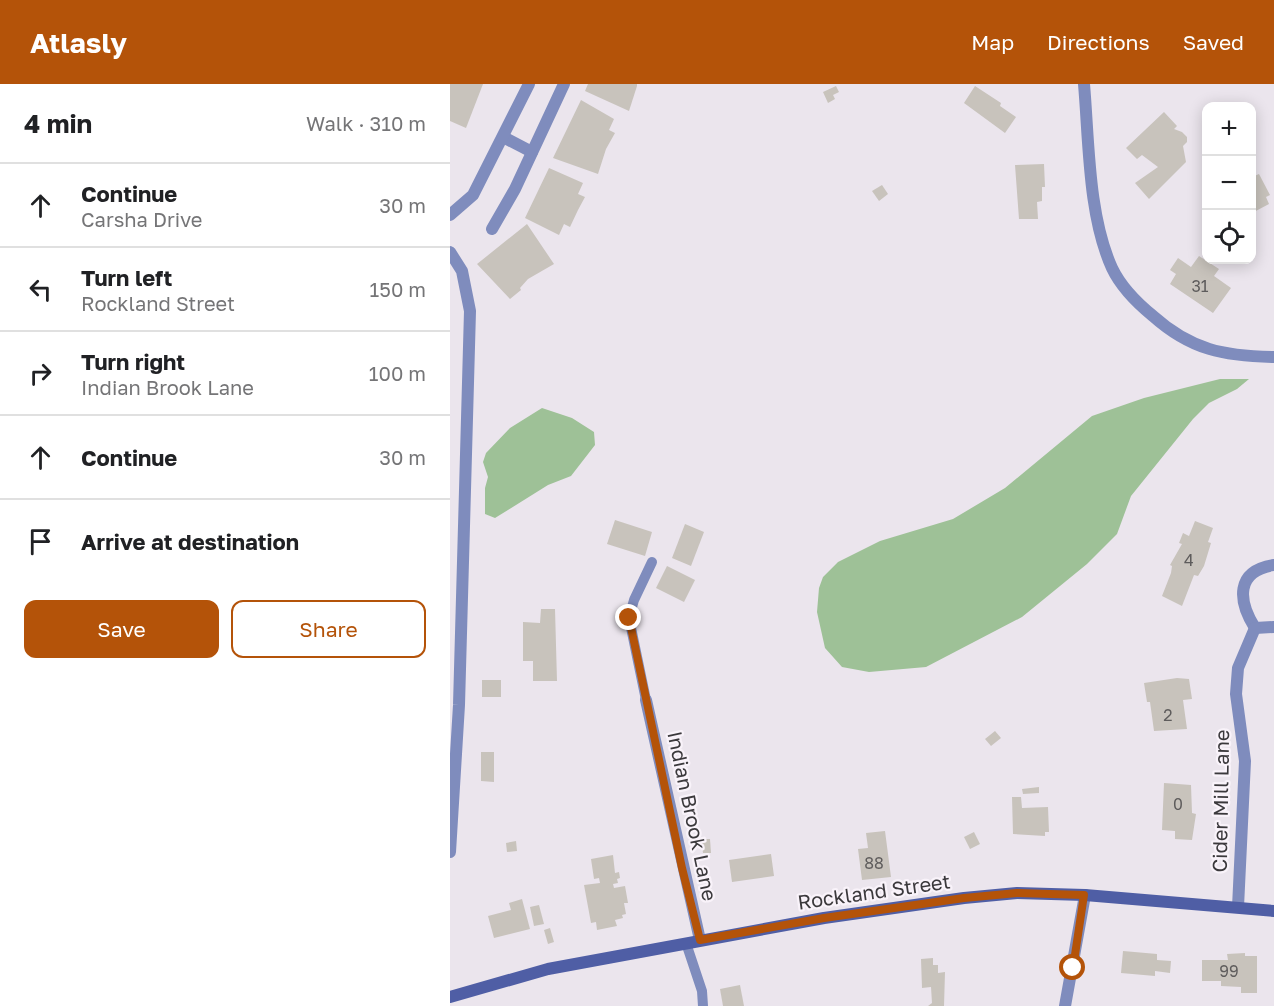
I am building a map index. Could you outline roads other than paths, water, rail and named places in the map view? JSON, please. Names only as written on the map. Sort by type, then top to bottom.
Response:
[{"type":"street","points":[[450,215],[474,195],[529,84]]},
{"type":"street","points":[[492,229],[564,84]]},
{"type":"street","points":[[1084,84],[1096,213],[1112,268],[1134,300],[1173,334],[1204,349],[1239,357],[1274,357]]},
{"type":"street","points":[[503,137],[532,152]]},
{"type":"street","points":[[450,252],[462,271],[470,311],[459,705],[450,852]]},
{"type":"street","points":[[1274,565],[1255,572],[1246,581],[1241,599],[1255,628],[1274,627]]},
{"type":"street","name":"Cider Mill Lane","points":[[1238,907],[1245,761],[1236,694],[1238,668],[1255,628]]},
{"type":"street","name":"Indian Brook Lane","points":[[646,700],[700,940]]},
{"type":"street","name":"Rockland Street","points":[[450,997],[548,969],[824,918],[964,898],[1017,893],[1084,895],[1274,911]]},
{"type":"street","points":[[1065,1006],[1084,895]]},
{"type":"lane","points":[[646,700],[629,618],[634,600],[652,562]]},
{"type":"lane","points":[[686,943],[702,991],[703,1006]]}]
